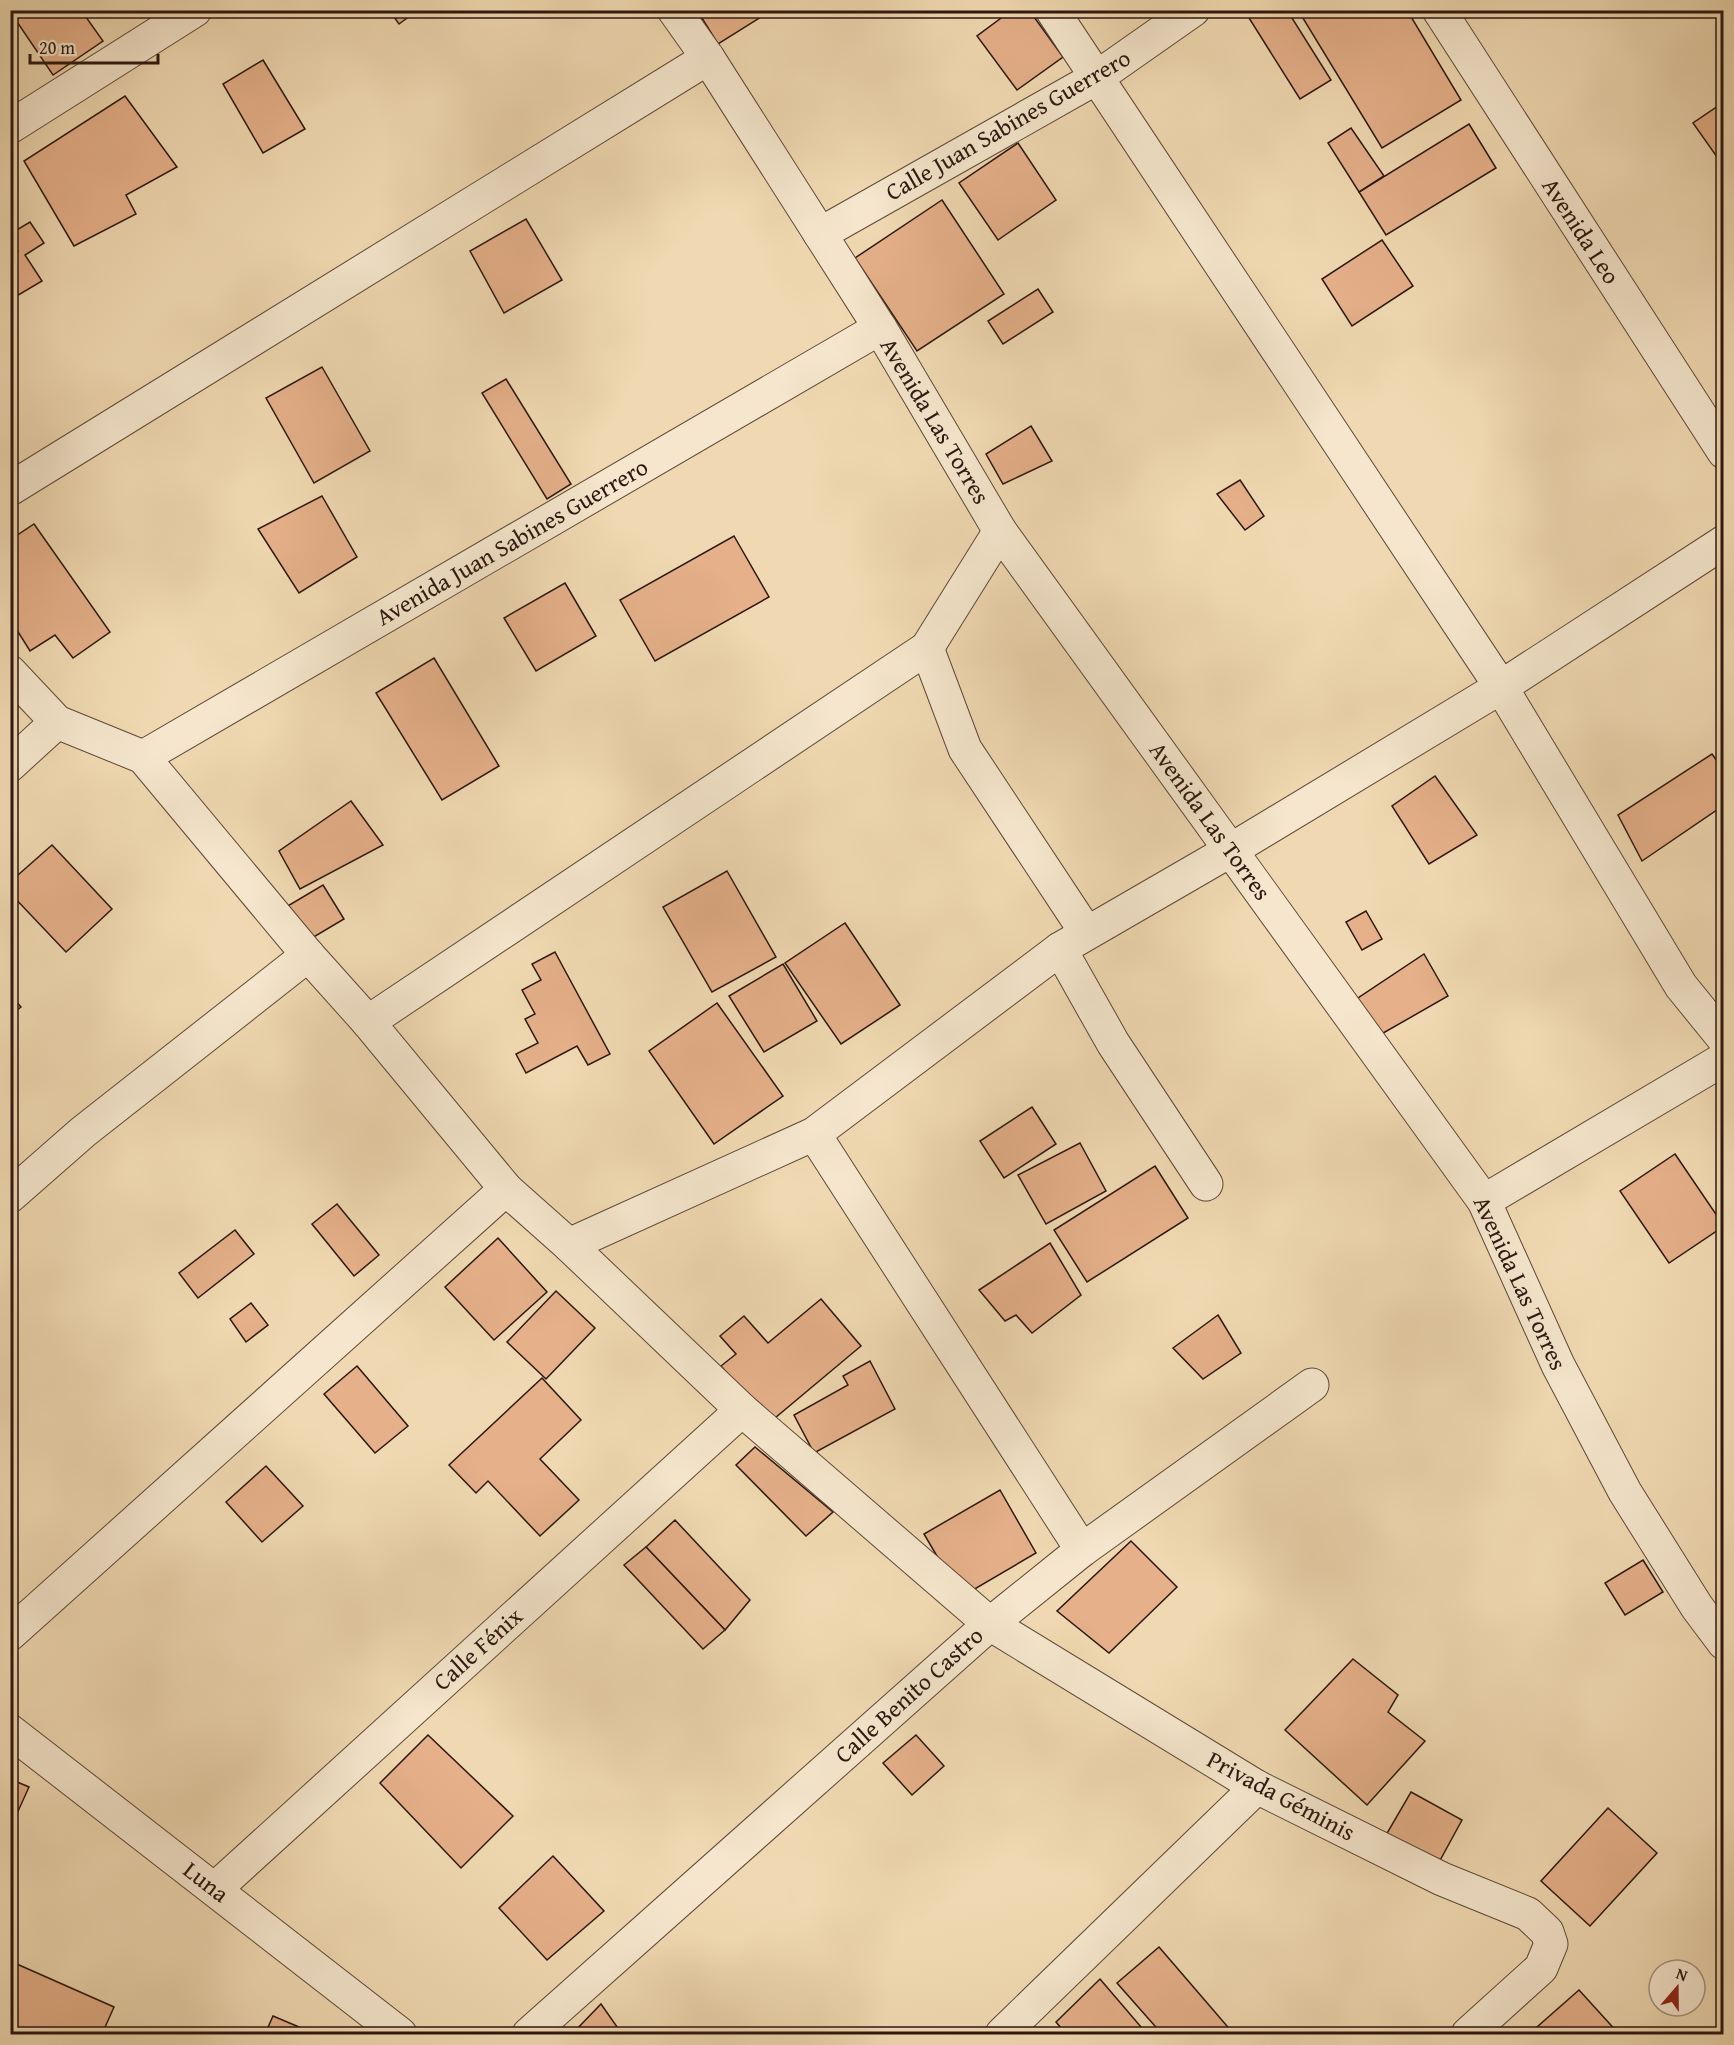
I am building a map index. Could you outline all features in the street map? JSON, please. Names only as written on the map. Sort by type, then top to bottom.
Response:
[{"type":"street","points":[[10,127],[195,10]]},
{"type":"street","name":"Avenida Las Torres","points":[[674,10],[708,58],[880,328],[1000,531],[1484,1201],[1558,1365],[1620,1481],[1697,1607],[1724,1643]]},
{"type":"street","points":[[1052,10],[1501,687],[1681,986],[1724,1039]]},
{"type":"street","name":"Calle Juan Sabines Guerrero","points":[[820,234],[1096,78],[1193,10]]},
{"type":"street","name":"Avenida Leo","points":[[1439,10],[1724,453]]},
{"type":"street","points":[[10,489],[708,58]]},
{"type":"street","name":"Avenida Juan Sabines Guerrero","points":[[143,757],[880,328]]},
{"type":"street","points":[[368,1022],[927,648],[1000,531]]},
{"type":"street","points":[[570,1245],[814,1134],[1073,940],[1231,850],[1501,687],[1724,543]]},
{"type":"street","points":[[927,648],[965,749],[1073,940],[1113,1043],[1206,1184]]},
{"type":"street","points":[[10,672],[57,722],[143,757]]},
{"type":"street","points":[[10,765],[57,722]]},
{"type":"street","name":"Privada Géminis","points":[[143,757],[506,1189],[570,1245],[742,1410],[990,1624],[1257,1787],[1442,1879],[1528,1914],[1547,1932],[1551,1944],[1541,1968],[1468,2034]]},
{"type":"street","points":[[10,1196],[83,1132],[308,955]]},
{"type":"street","points":[[1484,1201],[1724,1059]]},
{"type":"street","points":[[814,1134],[1082,1550]]},
{"type":"street","points":[[10,1634],[506,1189]]},
{"type":"street","name":"Calle Benito Castro","points":[[529,2034],[990,1624],[1082,1550],[1312,1385]]},
{"type":"street","name":"Calle Fénix","points":[[215,1889],[742,1410]]},
{"type":"street","name":"Luna","points":[[10,1731],[400,2034]]},
{"type":"street","points":[[1002,2034],[1257,1787]]},
{"type":"building","points":[[16,10],[81,10],[103,41],[53,75],[11,13]]},
{"type":"building","points":[[389,10],[418,10],[399,24]]},
{"type":"building","points":[[697,10],[772,10],[718,44]]},
{"type":"building","points":[[1012,10],[1029,10],[1063,57],[1017,90],[977,36]]},
{"type":"building","points":[[1244,10],[1287,10],[1331,80],[1300,99]]},
{"type":"building","points":[[1298,10],[1407,10],[1461,100],[1382,148]]},
{"type":"building","points":[[263,60],[305,129],[263,153],[223,84]]},
{"type":"building","points":[[125,96],[177,167],[126,195],[136,214],[74,246],[24,161]]},
{"type":"building","points":[[1724,102],[1724,167],[1693,123]]},
{"type":"building","points":[[1469,124],[1496,168],[1386,235],[1359,192]]},
{"type":"building","points":[[1351,128],[1384,176],[1359,192],[1328,143]]},
{"type":"building","points":[[1018,143],[1056,200],[998,240],[959,183]]},
{"type":"building","points":[[942,200],[1004,294],[917,351],[855,258]]},
{"type":"building","points":[[526,219],[562,280],[504,313],[470,251]]},
{"type":"building","points":[[30,222],[44,243],[25,255],[42,281],[10,300],[10,256],[18,251],[10,239],[10,234]]},
{"type":"building","points":[[1382,240],[1413,286],[1352,326],[1322,279]]},
{"type":"building","points":[[1038,289],[1053,312],[1003,344],[988,321]]},
{"type":"building","points":[[322,367],[370,451],[314,483],[266,398]]},
{"type":"building","points":[[506,379],[571,484],[547,499],[482,393]]},
{"type":"building","points":[[1031,426],[1052,461],[1003,484],[986,454]]},
{"type":"building","points":[[1240,480],[1264,516],[1245,530],[1217,494]]},
{"type":"building","points":[[322,496],[357,557],[299,593],[258,529]]},
{"type":"building","points":[[34,524],[110,632],[73,658],[55,635],[30,651],[10,619],[10,540]]},
{"type":"building","points":[[734,536],[769,597],[655,661],[620,600]]},
{"type":"building","points":[[565,583],[596,636],[536,671],[504,618]]},
{"type":"building","points":[[434,658],[499,766],[442,800],[376,693]]},
{"type":"building","points":[[1712,754],[1724,771],[1724,805],[1642,861],[1618,815]]},
{"type":"building","points":[[1435,776],[1477,835],[1429,864],[1392,806]]},
{"type":"building","points":[[351,801],[383,845],[300,889],[279,851]]},
{"type":"building","points":[[52,845],[112,909],[66,952],[10,893],[10,882]]},
{"type":"building","points":[[727,871],[776,957],[712,992],[663,907]]},
{"type":"building","points":[[323,885],[344,919],[307,941],[286,907]]},
{"type":"building","points":[[1366,911],[1382,939],[1362,950],[1346,922]]},
{"type":"building","points":[[845,923],[900,1005],[841,1044],[785,963]]},
{"type":"building","points":[[555,952],[610,1054],[588,1065],[577,1046],[526,1073],[516,1054],[538,1043],[525,1019],[535,1014],[522,990],[541,980],[532,964]]},
{"type":"building","points":[[1424,954],[1448,996],[1378,1036],[1352,1002]]},
{"type":"building","points":[[783,964],[817,1021],[764,1052],[729,996]]},
{"type":"building","points":[[10,995],[21,1007],[10,1016]]},
{"type":"building","points":[[717,1003],[783,1096],[714,1144],[649,1051]]},
{"type":"building","points":[[1032,1107],[1056,1144],[1004,1178],[980,1141]]},
{"type":"building","points":[[1080,1143],[1106,1191],[1046,1224],[1018,1175]]},
{"type":"building","points":[[1675,1154],[1724,1226],[1669,1263],[1620,1191]]},
{"type":"building","points":[[1155,1166],[1188,1218],[1087,1282],[1054,1230]]},
{"type":"building","points":[[337,1204],[379,1255],[354,1276],[312,1224]]},
{"type":"building","points":[[235,1230],[254,1254],[198,1298],[179,1273]]},
{"type":"building","points":[[498,1238],[547,1292],[494,1340],[445,1287]]},
{"type":"building","points":[[1050,1243],[1081,1295],[1032,1333],[1016,1315],[1005,1321],[979,1290]]},
{"type":"building","points":[[556,1291],[595,1328],[546,1379],[507,1342]]},
{"type":"building","points":[[821,1299],[861,1346],[769,1423],[721,1366],[736,1354],[720,1336],[744,1316],[768,1343]]},
{"type":"building","points":[[251,1303],[268,1325],[246,1342],[230,1319]]},
{"type":"building","points":[[1218,1315],[1241,1353],[1203,1379],[1173,1348]]},
{"type":"building","points":[[870,1361],[895,1409],[814,1453],[794,1415],[848,1385],[843,1376]]},
{"type":"building","points":[[357,1366],[408,1426],[375,1453],[324,1394]]},
{"type":"building","points":[[542,1378],[581,1420],[540,1459],[579,1500],[540,1536],[488,1481],[476,1493],[449,1465]]},
{"type":"building","points":[[755,1447],[833,1512],[806,1536],[736,1465]]},
{"type":"building","points":[[266,1466],[303,1506],[262,1542],[226,1502]]},
{"type":"building","points":[[1000,1490],[1036,1553],[961,1597],[924,1534]]},
{"type":"building","points":[[675,1520],[750,1600],[725,1630],[646,1547]]},
{"type":"building","points":[[1131,1541],[1177,1587],[1109,1653],[1057,1611]]},
{"type":"building","points":[[646,1547],[725,1630],[703,1649],[624,1565]]},
{"type":"building","points":[[1643,1560],[1663,1592],[1625,1615],[1605,1583]]},
{"type":"building","points":[[1353,1659],[1398,1695],[1388,1712],[1425,1741],[1367,1805],[1285,1730]]},
{"type":"building","points":[[428,1735],[513,1816],[461,1868],[380,1783]]},
{"type":"building","points":[[916,1735],[944,1766],[912,1795],[883,1763]]},
{"type":"building","points":[[10,1779],[29,1787],[10,1829]]},
{"type":"building","points":[[1411,1792],[1462,1820],[1438,1864],[1386,1835]]},
{"type":"building","points":[[1608,1808],[1657,1853],[1590,1926],[1541,1881]]},
{"type":"building","points":[[553,1856],[604,1911],[547,1960],[499,1908]]},
{"type":"building","points":[[1159,1947],[1233,2033],[1162,2034],[1117,1983]]},
{"type":"building","points":[[10,1961],[114,2007],[102,2034],[10,2034]]},
{"type":"building","points":[[1100,1979],[1147,2034],[1066,2034],[1056,2022]]},
{"type":"building","points":[[1579,1990],[1619,2034],[1529,2034]]},
{"type":"building","points":[[601,2004],[622,2034],[572,2034]]},
{"type":"building","points":[[273,2016],[306,2030],[304,2034],[265,2034]]}]
